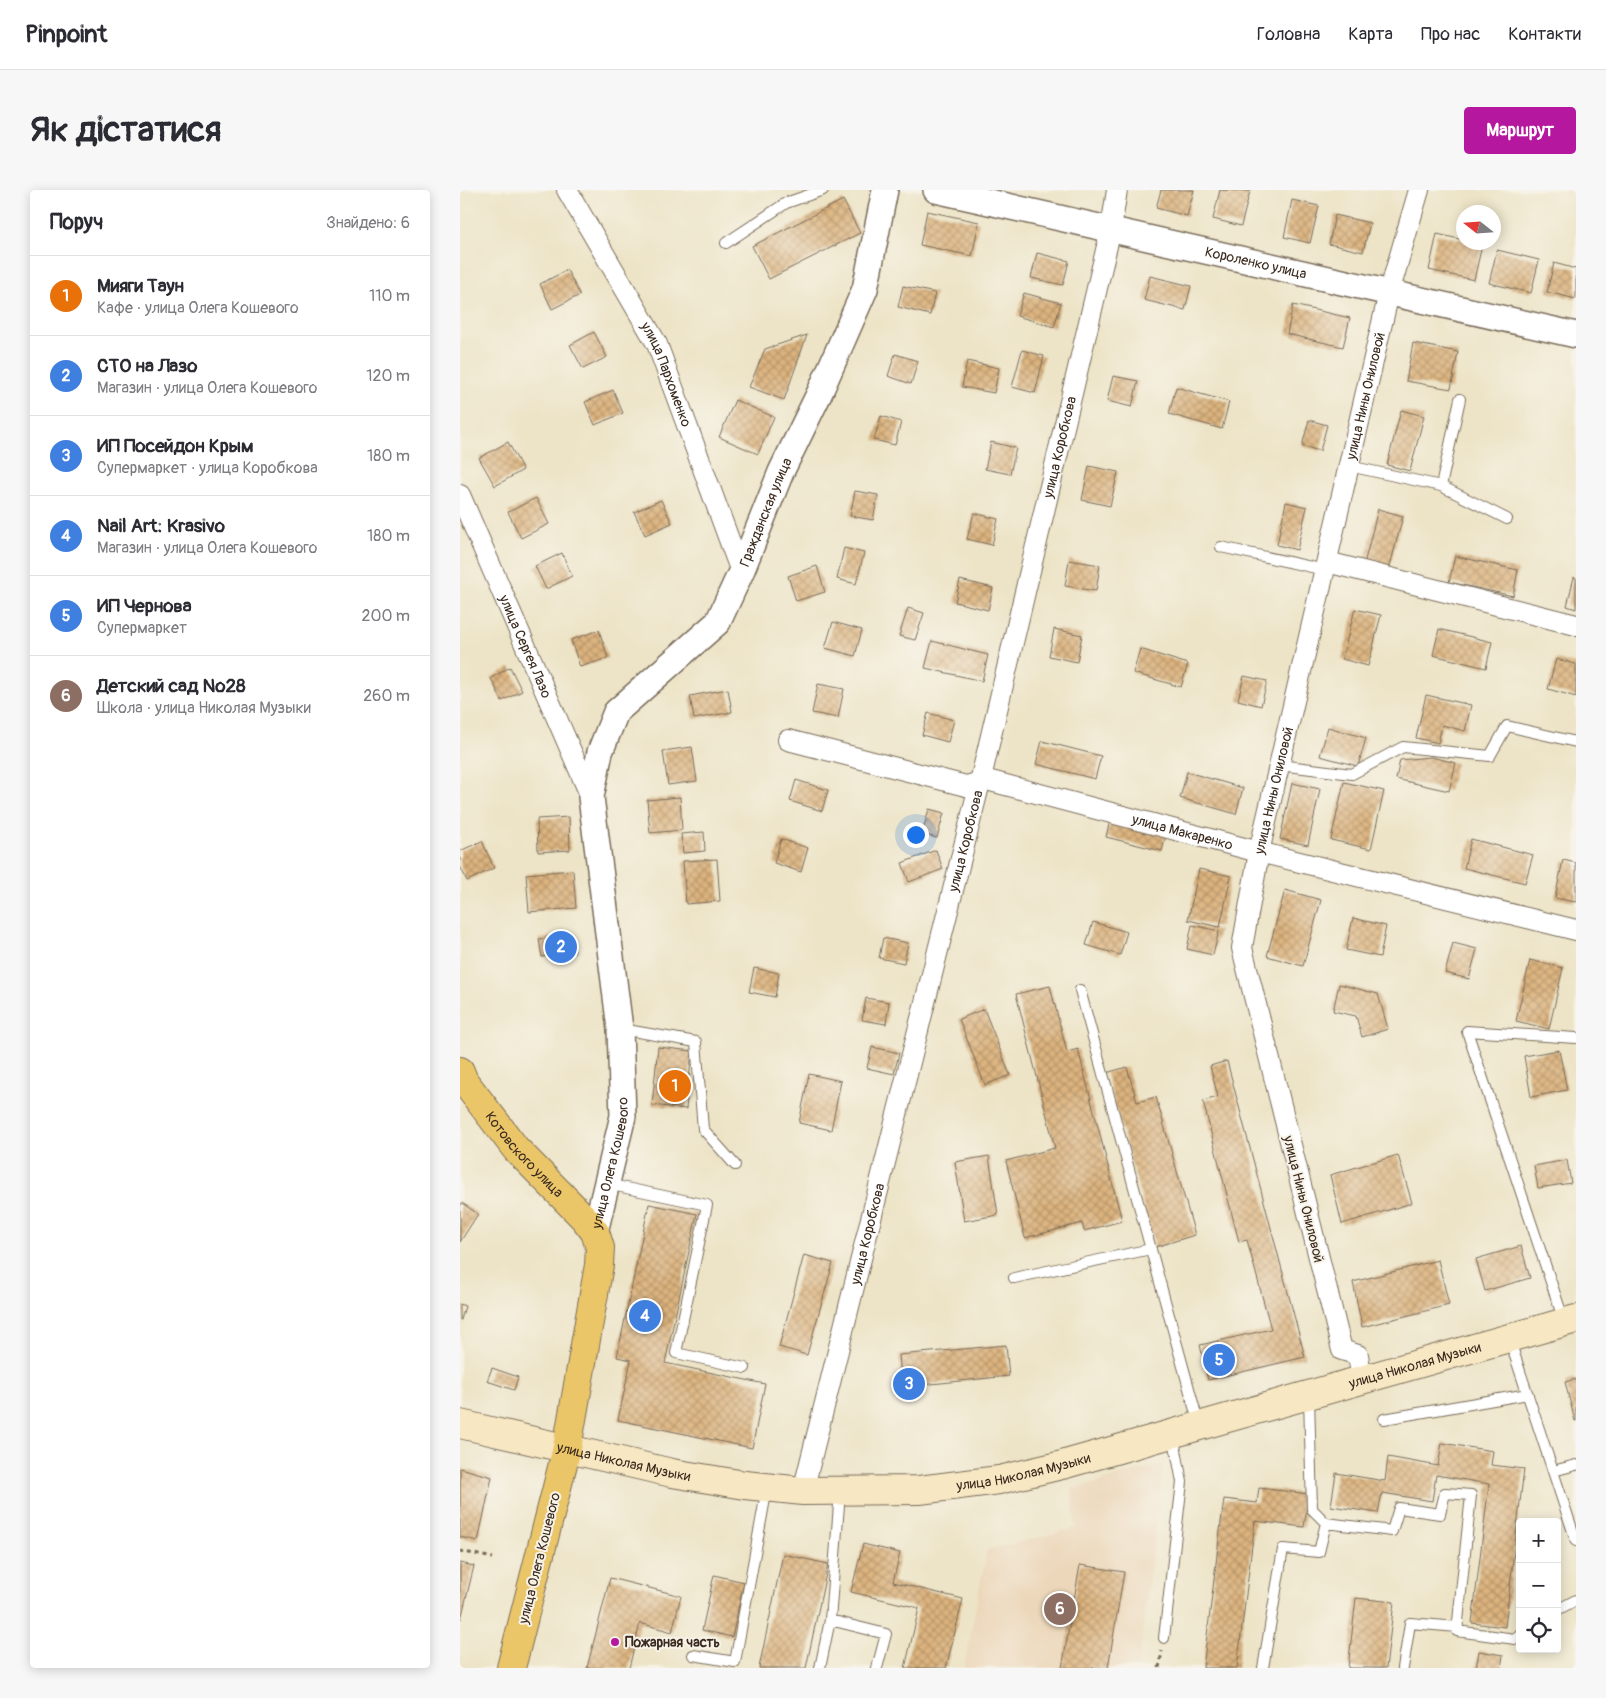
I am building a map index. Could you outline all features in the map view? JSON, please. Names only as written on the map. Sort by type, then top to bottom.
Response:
[{"type":"main road","name":"Котовского улица","points":[[461,1078],[516,1149],[585,1219],[595,1232]]},
{"type":"main road","name":"улица Олега Кошевого","points":[[511,1668],[567,1448],[599,1265],[600,1248],[595,1232]]},
{"type":"main road","name":"улица Николая Музыки","points":[[460,1424],[672,1472],[767,1487],[803,1491],[919,1490],[999,1480],[1062,1466],[1570,1320]]},
{"type":"street","name":"улица Пархоменко","points":[[567,190],[657,344],[740,572]]},
{"type":"street","name":"Гражданская улица","points":[[591,797],[600,752],[616,712],[718,622],[781,472],[820,392],[865,289],[885,190]]},
{"type":"street","name":"Короленко улица","points":[[936,190],[1576,335]]},
{"type":"street","name":"улица Коробкова","points":[[803,1491],[980,782],[1111,229],[1117,190]]},
{"type":"street","name":"улица Нины Ониловой","points":[[1362,1379],[1358,1355],[1342,1350],[1242,948],[1259,852],[1389,292],[1419,190]]},
{"type":"street","name":"улица Сергея Лазо","points":[[460,495],[591,797]]},
{"type":"street","points":[[1326,566],[1576,625]]},
{"type":"street","name":"улица Макаренко","points":[[788,740],[966,786],[987,780],[1259,852],[1576,930]]},
{"type":"street","name":"улица Олега Кошевого","points":[[591,797],[620,1029],[623,1116],[595,1232]]},
{"type":"lane","points":[[726,243],[786,203],[824,190]]},
{"type":"lane","points":[[1441,486],[1460,399]]},
{"type":"lane","points":[[1349,466],[1441,486],[1507,520]]},
{"type":"lane","points":[[1221,547],[1326,566]]},
{"type":"lane","points":[[1280,765],[1352,774],[1403,748],[1490,756],[1507,726],[1576,742]]},
{"type":"lane","points":[[1080,990],[1199,1426]]},
{"type":"lane","points":[[620,1029],[696,1042],[703,1129],[735,1165]]},
{"type":"lane","points":[[1570,1320],[1466,1031],[1576,1038]]},
{"type":"lane","points":[[607,1184],[707,1204],[676,1354],[745,1368]]},
{"type":"lane","points":[[1014,1278],[1151,1250]]},
{"type":"lane","points":[[1509,1338],[1576,1542]]},
{"type":"lane","points":[[1309,1394],[1312,1509],[1326,1523],[1392,1531],[1399,1508],[1440,1514],[1445,1493],[1471,1496],[1457,1631],[1516,1637]]},
{"type":"lane","points":[[1384,1419],[1528,1394]]},
{"type":"lane","points":[[1164,1638],[1182,1482],[1172,1433]]},
{"type":"lane","points":[[1553,1471],[1576,1465]]},
{"type":"lane","points":[[693,1655],[735,1662],[767,1487]]},
{"type":"lane","points":[[820,1668],[830,1620],[840,1491]]},
{"type":"lane","points":[[1262,1668],[1283,1549],[1319,1552],[1326,1523]]},
{"type":"lane","points":[[1561,1608],[1576,1600]]},
{"type":"lane","points":[[830,1620],[886,1634],[877,1668]]},
{"type":"lane","points":[[1403,1668],[1410,1623],[1458,1627]]},
{"type":"path","points":[[460,1551],[492,1558]]},
{"type":"shaded area","points":[[1163,1464],[1138,1668],[964,1668],[987,1550],[1076,1528],[1072,1489]]},
{"type":"building","points":[[1161,190],[1194,190],[1187,216],[1156,208]]},
{"type":"building","points":[[1220,190],[1250,191],[1241,226],[1213,219]]},
{"type":"building","points":[[843,200],[860,233],[769,279],[752,246]]},
{"type":"building","points":[[1292,200],[1319,206],[1310,243],[1284,237]]},
{"type":"building","points":[[927,211],[979,222],[972,256],[920,245]]},
{"type":"building","points":[[1335,215],[1370,223],[1363,252],[1329,244]]},
{"type":"building","points":[[1437,234],[1456,238],[1456,250],[1481,250],[1474,280],[1429,270]]},
{"type":"building","points":[[1497,250],[1539,260],[1531,293],[1489,283]]},
{"type":"building","points":[[1037,253],[1069,261],[1063,285],[1031,278]]},
{"type":"building","points":[[1554,263],[1576,269],[1576,299],[1547,292]]},
{"type":"building","points":[[567,270],[580,295],[552,309],[540,284]]},
{"type":"building","points":[[1150,276],[1191,286],[1185,310],[1144,300]]},
{"type":"building","points":[[903,286],[935,293],[930,315],[898,307]]},
{"type":"building","points":[[1024,293],[1061,303],[1054,327],[1017,316]]},
{"type":"building","points":[[1293,305],[1350,318],[1343,347],[1287,334]]},
{"type":"building","points":[[594,332],[607,357],[583,369],[570,345]]},
{"type":"building","points":[[807,335],[784,400],[749,387],[765,349]]},
{"type":"building","points":[[1413,343],[1458,352],[1451,389],[1406,381]]},
{"type":"building","points":[[1022,350],[1044,356],[1035,393],[1012,387]]},
{"type":"building","points":[[895,354],[918,361],[911,384],[888,376]]},
{"type":"building","points":[[967,361],[999,368],[994,393],[962,387]]},
{"type":"building","points":[[1113,376],[1138,381],[1132,407],[1107,401]]},
{"type":"building","points":[[1176,387],[1229,402],[1222,429],[1169,414]]},
{"type":"building","points":[[613,390],[623,413],[595,425],[585,402]]},
{"type":"building","points":[[735,400],[774,417],[758,454],[719,437]]},
{"type":"building","points":[[1401,410],[1424,416],[1410,471],[1387,465]]},
{"type":"building","points":[[881,416],[901,422],[895,445],[874,440]]},
{"type":"building","points":[[1309,420],[1327,425],[1320,451],[1302,446]]},
{"type":"building","points":[[508,442],[523,470],[495,486],[479,458]]},
{"type":"building","points":[[991,442],[1016,448],[1010,474],[985,469]]},
{"type":"building","points":[[1089,466],[1118,472],[1110,506],[1082,500]]},
{"type":"building","points":[[855,491],[878,495],[873,520],[850,516]]},
{"type":"building","points":[[536,498],[549,524],[521,538],[508,512]]},
{"type":"building","points":[[661,500],[672,523],[645,535],[634,512]]},
{"type":"building","points":[[1286,502],[1307,507],[1297,550],[1277,545]]},
{"type":"building","points":[[1378,509],[1403,516],[1389,570],[1364,564]]},
{"type":"building","points":[[974,513],[998,519],[992,545],[967,539]]},
{"type":"building","points":[[844,548],[864,553],[856,584],[837,579]]},
{"type":"building","points":[[562,553],[572,576],[546,589],[535,566]]},
{"type":"building","points":[[1455,556],[1518,570],[1513,596],[1449,582]]},
{"type":"building","points":[[1069,560],[1100,565],[1096,591],[1065,586]]},
{"type":"building","points":[[817,566],[825,592],[796,601],[788,576]]},
{"type":"building","points":[[1574,577],[1576,578],[1576,609],[1567,606]]},
{"type":"building","points":[[960,580],[993,588],[988,610],[955,602]]},
{"type":"building","points":[[908,608],[924,613],[915,640],[899,636]]},
{"type":"building","points":[[1355,609],[1381,615],[1368,666],[1342,659]]},
{"type":"building","points":[[833,622],[862,630],[855,656],[825,648]]},
{"type":"building","points":[[1054,629],[1082,635],[1077,662],[1049,656]]},
{"type":"building","points":[[1439,629],[1492,642],[1486,668],[1433,655]]},
{"type":"building","points":[[599,630],[608,658],[580,667],[571,640]]},
{"type":"building","points":[[932,641],[988,655],[982,681],[925,668]]},
{"type":"building","points":[[1140,649],[1188,664],[1181,687],[1133,673]]},
{"type":"building","points":[[1556,659],[1576,664],[1576,697],[1548,689]]},
{"type":"building","points":[[510,667],[522,691],[502,701],[491,678]]},
{"type":"building","points":[[1244,676],[1267,681],[1261,706],[1238,700]]},
{"type":"building","points":[[818,684],[844,689],[838,718],[812,713]]},
{"type":"building","points":[[728,689],[732,712],[694,719],[690,696]]},
{"type":"building","points":[[1426,695],[1471,705],[1465,731],[1442,725],[1438,743],[1416,738]]},
{"type":"building","points":[[928,713],[954,720],[948,742],[922,735]]},
{"type":"building","points":[[1328,727],[1366,738],[1358,766],[1320,756]]},
{"type":"building","points":[[1042,741],[1101,756],[1095,779],[1036,764]]},
{"type":"building","points":[[692,747],[697,781],[668,785],[663,751]]},
{"type":"building","points":[[1431,757],[1456,763],[1449,791],[1396,779],[1400,760]]},
{"type":"building","points":[[1187,772],[1243,788],[1236,814],[1180,798]]},
{"type":"building","points":[[796,780],[828,790],[822,811],[790,801]]},
{"type":"building","points":[[1344,782],[1384,791],[1371,849],[1331,840]]},
{"type":"building","points":[[1292,783],[1320,789],[1308,845],[1280,839]]},
{"type":"building","points":[[680,797],[682,830],[650,833],[647,800]]},
{"type":"building","points":[[929,809],[944,813],[937,838],[922,834]]},
{"type":"building","points":[[1111,816],[1167,831],[1162,851],[1106,837]]},
{"type":"building","points":[[569,817],[570,850],[538,852],[537,819]]},
{"type":"building","points":[[704,832],[705,851],[683,853],[681,834]]},
{"type":"building","points":[[781,839],[808,848],[801,872],[774,863]]},
{"type":"building","points":[[1471,839],[1533,855],[1525,883],[1464,868]]},
{"type":"building","points":[[482,841],[494,868],[467,881],[460,866],[460,851]]},
{"type":"building","points":[[936,850],[943,869],[909,882],[902,863]]},
{"type":"building","points":[[717,859],[720,901],[686,904],[683,861]]},
{"type":"building","points":[[1563,860],[1576,863],[1576,902],[1555,898]]},
{"type":"building","points":[[1199,869],[1231,876],[1220,927],[1188,920]]},
{"type":"building","points":[[573,870],[576,908],[529,912],[526,874]]},
{"type":"building","points":[[1285,890],[1321,900],[1303,966],[1267,956]]},
{"type":"building","points":[[1353,918],[1386,926],[1380,957],[1346,950]]},
{"type":"building","points":[[1093,922],[1127,932],[1120,955],[1086,945]]},
{"type":"building","points":[[1192,925],[1219,931],[1213,955],[1187,949]]},
{"type":"building","points":[[572,934],[575,952],[542,957],[539,939]]},
{"type":"building","points":[[883,938],[908,943],[904,963],[879,958]]},
{"type":"building","points":[[1453,943],[1477,949],[1469,979],[1445,973]]},
{"type":"building","points":[[1530,960],[1563,968],[1549,1029],[1516,1021]]},
{"type":"building","points":[[754,968],[779,973],[775,997],[749,992]]},
{"type":"building","points":[[1339,984],[1378,994],[1388,1029],[1362,1037],[1356,1016],[1333,1011]]},
{"type":"building","points":[[1050,986],[1067,1052],[1078,1049],[1122,1221],[1084,1231],[1082,1223],[1025,1238],[1006,1161],[1055,1148],[1016,994]]},
{"type":"building","points":[[866,998],[889,1002],[886,1024],[862,1020]]},
{"type":"building","points":[[984,1009],[1010,1075],[985,1085],[959,1019]]},
{"type":"building","points":[[658,1047],[692,1051],[686,1109],[652,1105]]},
{"type":"building","points":[[872,1047],[899,1053],[894,1074],[867,1068]]},
{"type":"building","points":[[1559,1050],[1567,1090],[1531,1097],[1524,1056]]},
{"type":"building","points":[[1227,1061],[1305,1357],[1208,1380],[1200,1345],[1271,1329],[1247,1240],[1239,1242],[1203,1101],[1218,1097],[1210,1066]]},
{"type":"building","points":[[1127,1067],[1137,1102],[1156,1097],[1195,1235],[1155,1247],[1106,1073]]},
{"type":"building","points":[[809,1074],[841,1081],[831,1130],[799,1123]]},
{"type":"building","points":[[1398,1155],[1412,1203],[1342,1224],[1330,1175]]},
{"type":"building","points":[[989,1156],[998,1215],[964,1221],[955,1162]]},
{"type":"building","points":[[1567,1160],[1571,1183],[1538,1188],[1534,1166]]},
{"type":"building","points":[[462,1203],[478,1214],[460,1242],[460,1206]]},
{"type":"building","points":[[649,1204],[697,1214],[665,1363],[765,1384],[752,1448],[618,1420],[631,1360],[617,1357]]},
{"type":"building","points":[[1521,1246],[1530,1278],[1485,1291],[1476,1259]]},
{"type":"building","points":[[804,1255],[833,1263],[807,1355],[779,1347]]},
{"type":"building","points":[[1438,1260],[1449,1305],[1362,1327],[1353,1282]]},
{"type":"building","points":[[460,1304],[465,1306],[461,1320],[460,1320]]},
{"type":"building","points":[[1006,1345],[1009,1376],[902,1387],[899,1355]]},
{"type":"building","points":[[492,1368],[518,1377],[514,1390],[487,1381]]},
{"type":"building","points":[[1576,1379],[1576,1421],[1575,1421],[1565,1382]]},
{"type":"building","points":[[1442,1443],[1493,1451],[1491,1465],[1524,1469],[1518,1518],[1516,1518],[1516,1536],[1505,1627],[1472,1623],[1489,1484],[1436,1475],[1432,1501],[1382,1493],[1378,1513],[1331,1506],[1336,1473],[1385,1481],[1388,1457],[1438,1466]]},
{"type":"building","points":[[460,1468],[492,1477],[478,1541],[460,1537]]},
{"type":"building","points":[[1259,1488],[1309,1494],[1304,1527],[1255,1521],[1237,1668],[1203,1668],[1224,1499],[1257,1503]]},
{"type":"building","points":[[863,1544],[900,1553],[893,1582],[963,1599],[946,1668],[905,1668],[919,1608],[851,1592]]},
{"type":"building","points":[[783,1554],[828,1564],[806,1668],[759,1668]]},
{"type":"building","points":[[460,1563],[474,1566],[461,1619],[460,1619]]},
{"type":"building","points":[[1080,1565],[1124,1572],[1108,1668],[1062,1668]]},
{"type":"building","points":[[714,1575],[744,1582],[732,1637],[702,1630]]},
{"type":"building","points":[[610,1578],[681,1596],[672,1632],[640,1623],[629,1668],[587,1668]]},
{"type":"building","points":[[1356,1598],[1394,1602],[1386,1668],[1348,1668]]},
{"type":"building","points":[[1479,1651],[1503,1655],[1501,1668],[1476,1668]]},
{"type":"place","name":"СТО на Лазо","points":[[561,947]]},
{"type":"place","name":"Мияги Таун","points":[[675,1086]]},
{"type":"place","name":"Nail Art: Krasivo","points":[[645,1316]]},
{"type":"place","name":"ИП Чернова","points":[[1219,1360]]},
{"type":"place","name":"ИП Посейдон Крым","points":[[909,1384]]},
{"type":"place","name":"Детский сад №28","points":[[1060,1609]]},
{"type":"place","name":"Пожарная часть","points":[[615,1642]]}]
